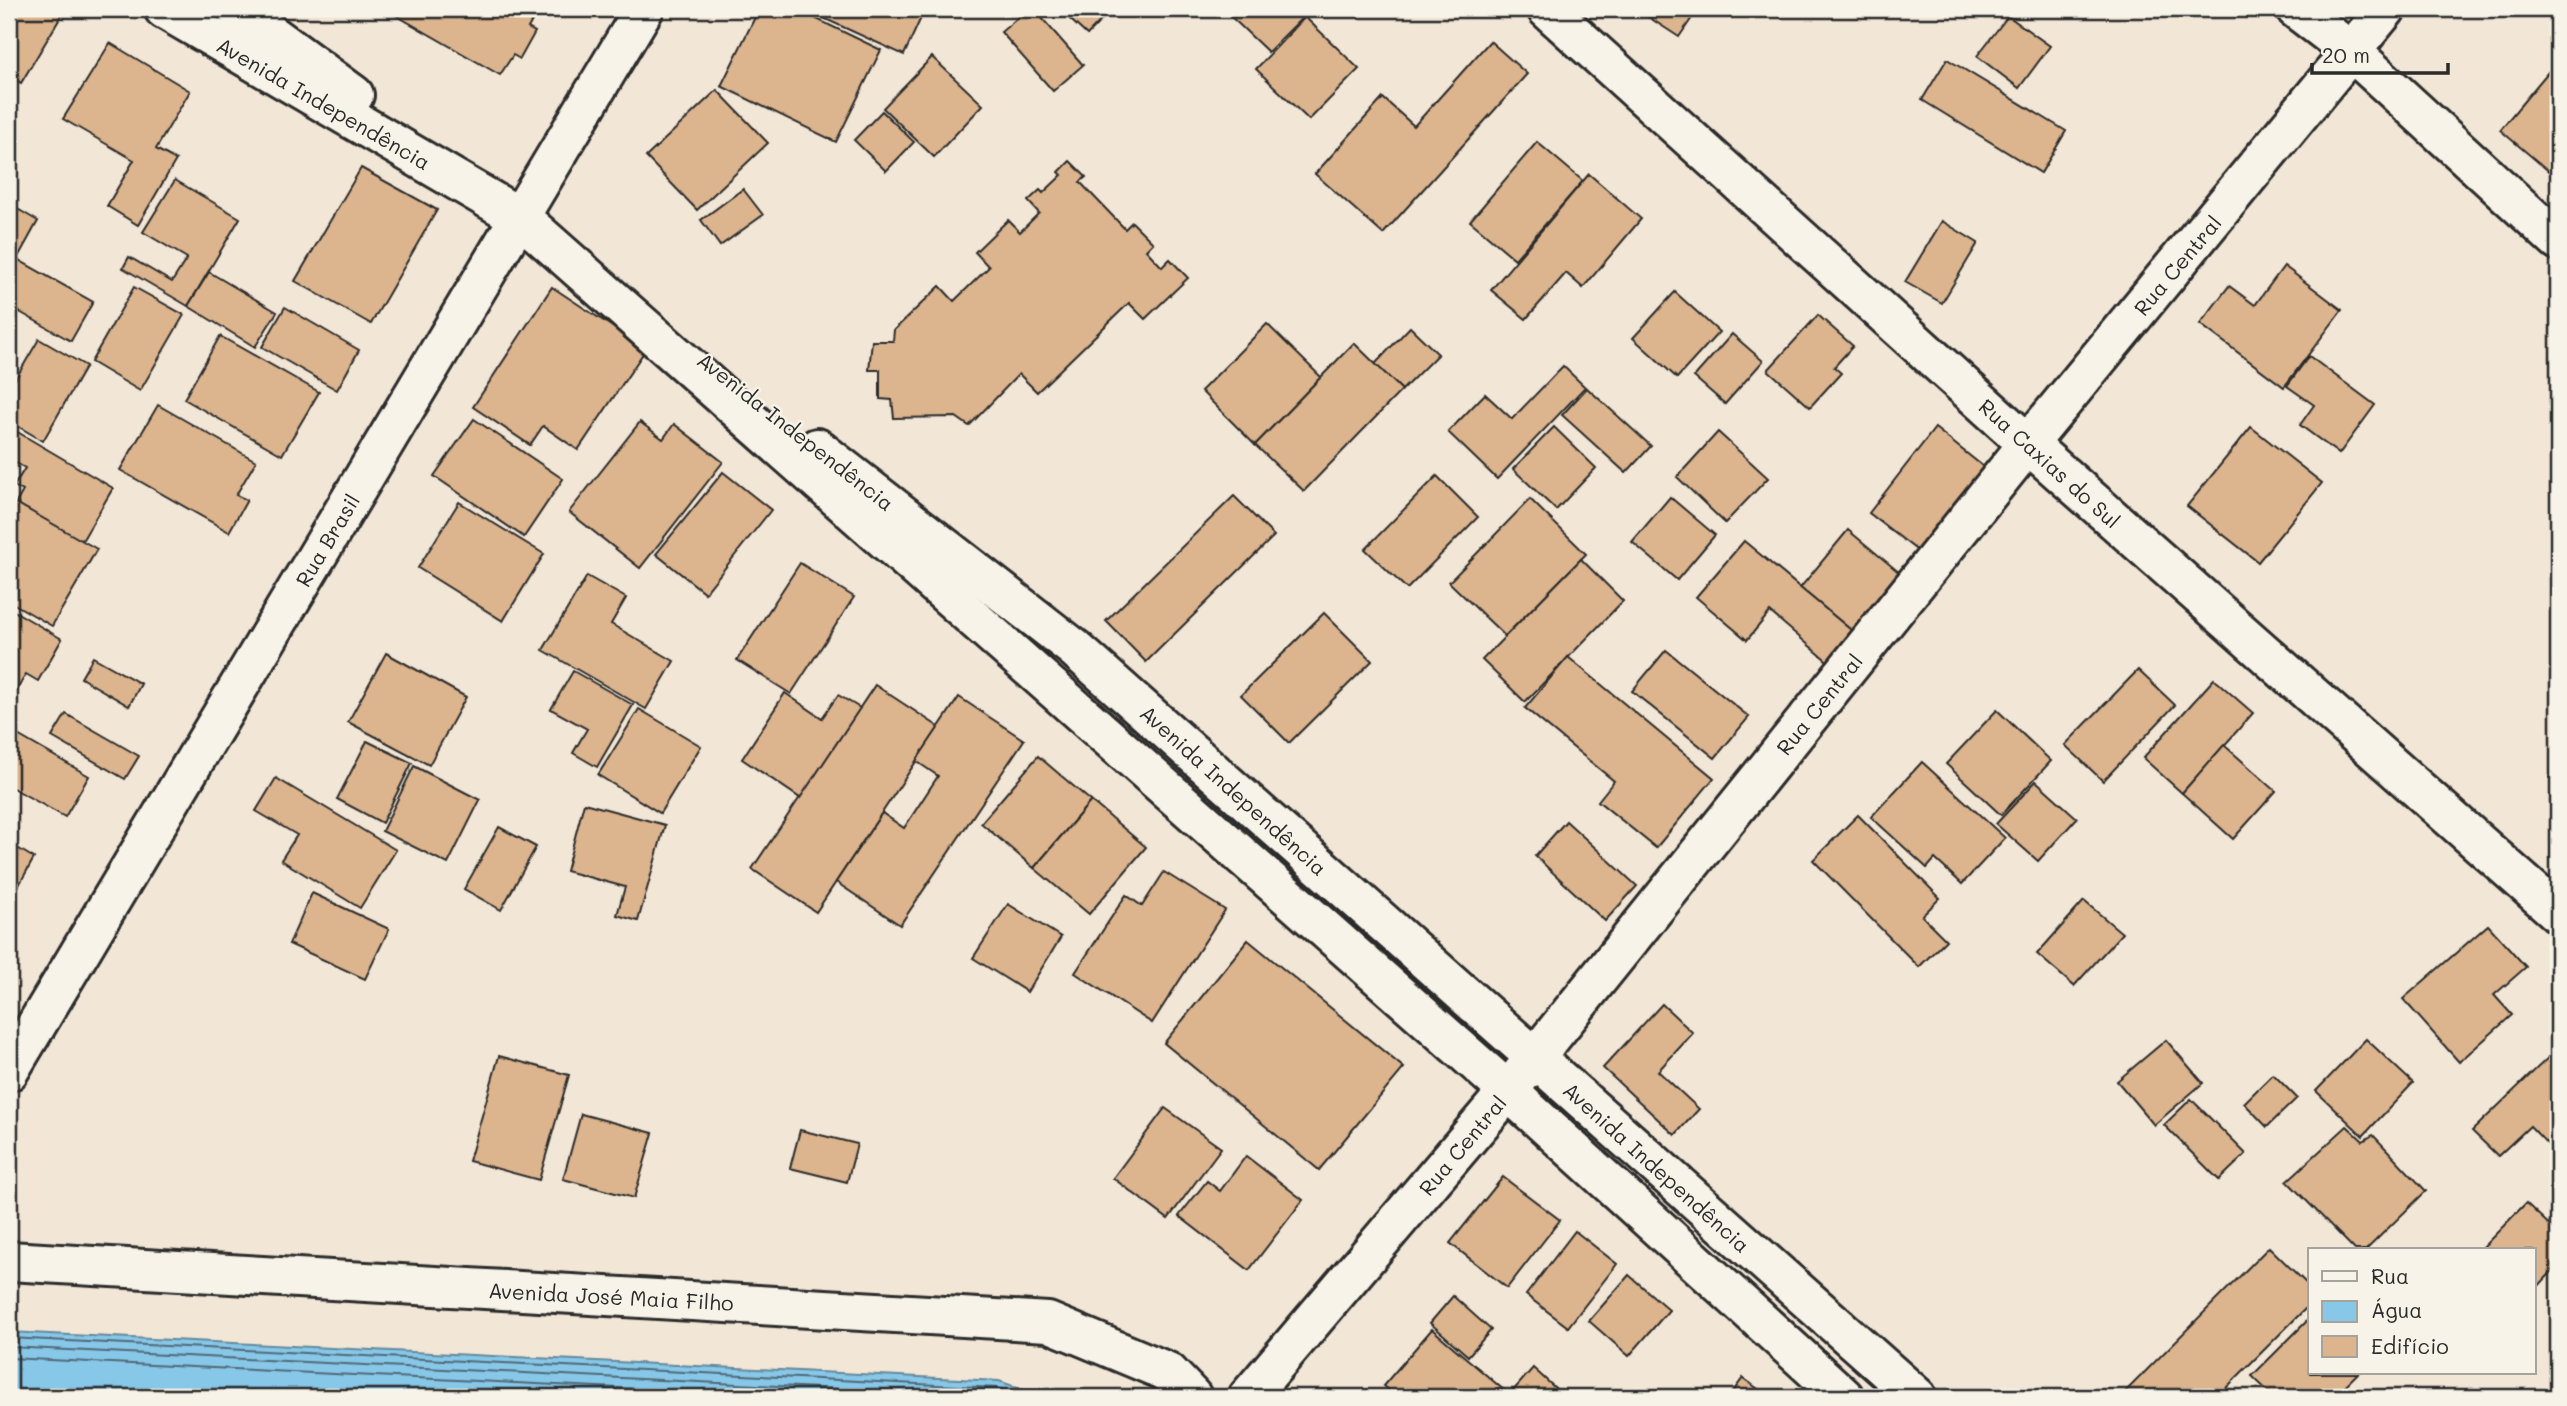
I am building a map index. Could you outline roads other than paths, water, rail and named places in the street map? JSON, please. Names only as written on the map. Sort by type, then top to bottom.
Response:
[{"type":"street","name":"Avenida Independência","points":[[164,9],[522,218],[1508,1091],[1844,1397]]},
{"type":"street","name":"Avenida Independência","points":[[237,9],[522,218],[1074,648],[1913,1396]]},
{"type":"street","name":"Rua Brasil","points":[[9,1071],[19,1032],[522,218],[644,9]]},
{"type":"street","name":"Rua Caxias do Sul","points":[[1547,9],[2028,444],[2558,913]]},
{"type":"street","points":[[2296,9],[2352,52],[2558,240]]},
{"type":"street","name":"Rua Central","points":[[1248,1397],[1508,1091],[2028,444],[2386,9]]},
{"type":"street","points":[[1045,681],[1074,648]]},
{"type":"street","name":"Avenida José Maia Filho","points":[[9,1261],[1048,1322],[1168,1371],[1192,1397]]},
{"type":"water","points":[[9,1332],[999,1381],[1044,1397],[9,1397]]}]
